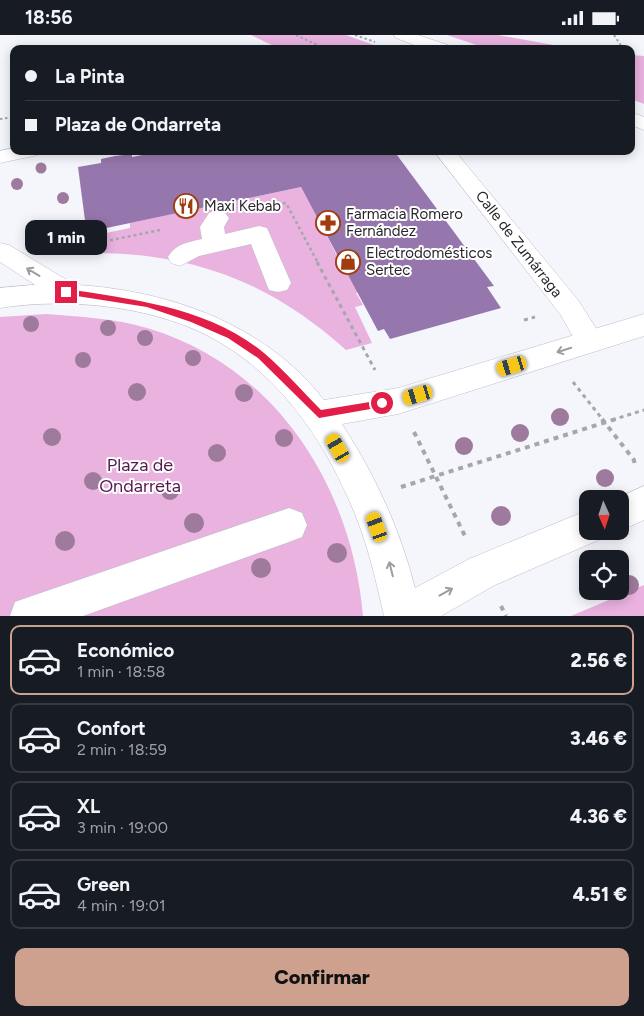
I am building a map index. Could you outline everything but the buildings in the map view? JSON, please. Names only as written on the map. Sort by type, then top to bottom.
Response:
[{"type":"street","points":[[402,35],[431,45]]},
{"type":"street","name":"Calle de Zumárraga","points":[[447,155],[569,307],[590,341]]},
{"type":"street","points":[[214,243],[212,227],[216,218]]},
{"type":"street","points":[[180,257],[191,250],[214,243],[259,234],[278,283]]},
{"type":"street","points":[[0,251],[66,292]]},
{"type":"street","points":[[0,298],[66,292],[147,304],[231,335],[260,355],[319,414],[367,498],[388,557],[403,616],[482,572],[579,531]]},
{"type":"street","points":[[319,414],[398,401],[644,325]]},
{"type":"street","points":[[629,504],[641,490]]},
{"type":"street","points":[[29,616],[289,525]]},
{"type":"path","points":[[296,35],[317,45]]},
{"type":"path","points":[[62,251],[123,239]]},
{"type":"path","points":[[352,324],[376,370]]},
{"type":"path","points":[[550,354],[607,422],[634,460],[641,490]]},
{"type":"path","points":[[398,401],[482,572]]},
{"type":"path","points":[[436,477],[644,410]]},
{"type":"green space","points":[[251,35],[346,35],[374,45],[272,45]]},
{"type":"green space","points":[[447,35],[498,35],[553,45],[476,45]]},
{"type":"green space","points":[[635,55],[644,56],[644,104],[635,101]]},
{"type":"green space","points":[[301,187],[308,200],[315,199],[325,232],[336,254],[343,253],[364,290],[356,293],[363,305],[355,307],[372,343],[346,350],[318,326],[289,306],[259,289],[195,265],[162,258],[126,254],[89,253],[87,237],[130,228],[130,223]]},
{"type":"green space","name":"Plaza de Ondarreta","points":[[46,314],[122,322],[147,328],[193,346],[234,371],[269,402],[299,438],[324,478],[343,522],[356,568],[363,616],[0,616],[0,317]]},
{"type":"green space","points":[[644,585],[644,616],[571,616],[609,600],[629,600],[629,591]]},
{"type":"place","name":"Maxi Kebab","points":[[186,206]]},
{"type":"place","name":"Farmacia Romero Fernández","points":[[328,223]]},
{"type":"place","name":"Electrodomésticos Sertec","points":[[348,262]]},
{"type":"route","points":[[66,292],[117,298],[147,304],[231,335],[260,355],[319,414],[382,403]]}]
